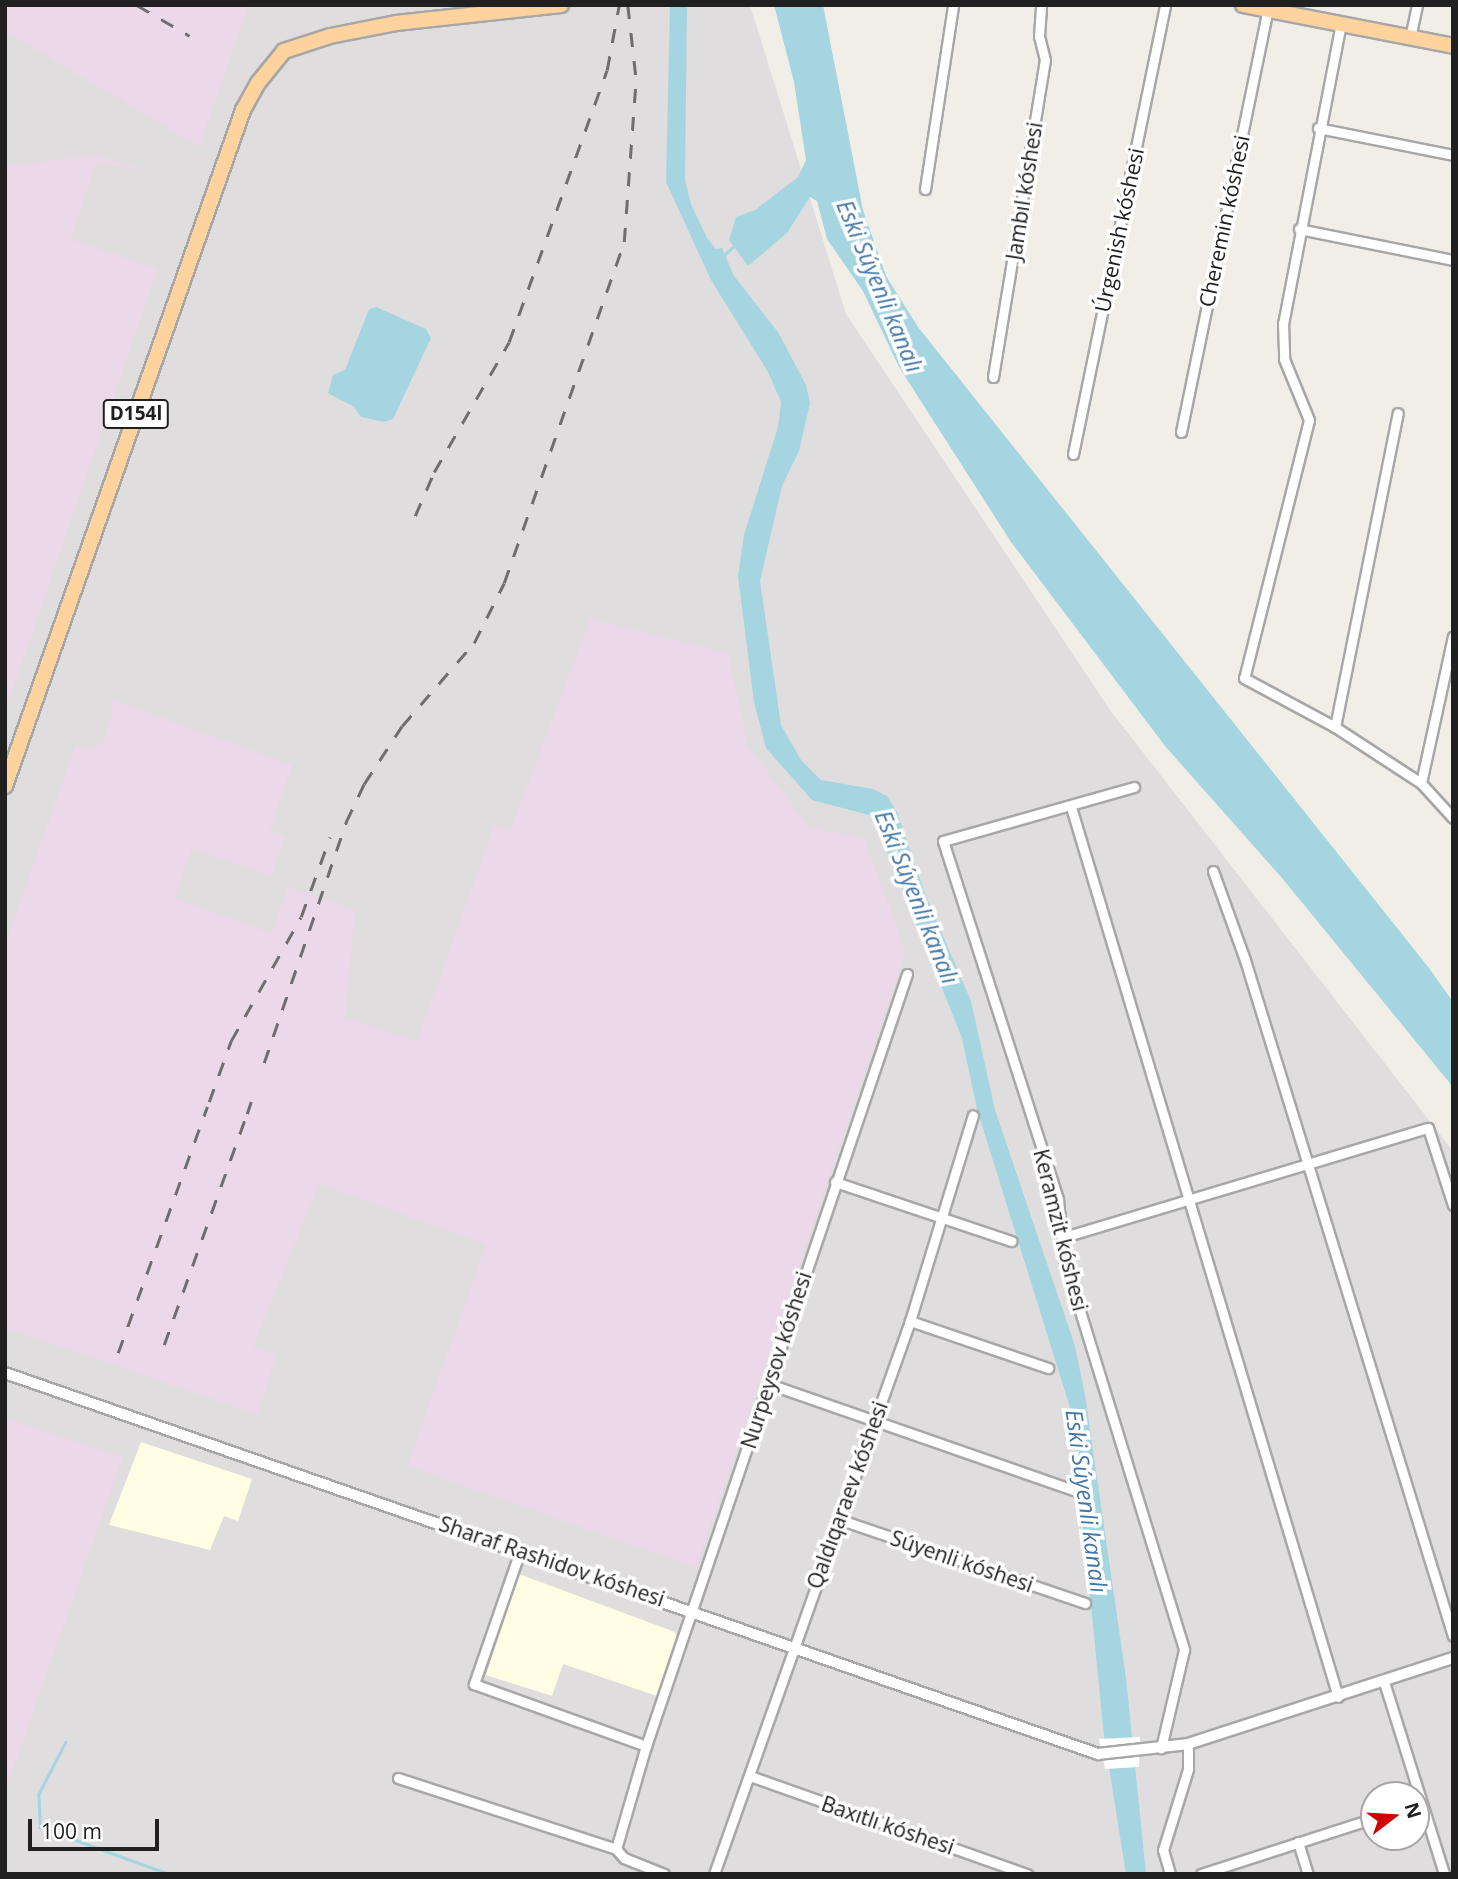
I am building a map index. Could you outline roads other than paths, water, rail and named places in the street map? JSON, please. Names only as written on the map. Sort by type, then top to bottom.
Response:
[{"type":"main road","name":"D154l","points":[[5,786],[243,110],[258,83],[284,51],[330,36],[561,5]]},
{"type":"main road","points":[[1243,5],[1453,47]]},
{"type":"street","points":[[925,188],[953,5]]},
{"type":"street","name":"Jambıl kóshesi","points":[[993,377],[1045,60],[1039,36],[1041,5]]},
{"type":"street","name":"Úrgenish kóshesi","points":[[1073,454],[1165,5]]},
{"type":"street","points":[[1410,38],[1417,5]]},
{"type":"street","name":"Cheremin kóshesi","points":[[1181,432],[1268,10]]},
{"type":"street","points":[[1340,23],[1283,323],[1284,359],[1309,420],[1244,678],[1335,727],[1421,783],[1453,818]]},
{"type":"street","points":[[1318,128],[1453,155]]},
{"type":"street","points":[[1299,229],[1453,260]]},
{"type":"street","points":[[1335,727],[1398,413]]},
{"type":"street","points":[[1421,783],[1453,636]]},
{"type":"street","name":"Keramzit kóshesi","points":[[1134,787],[1071,807],[943,841],[1058,1200],[1065,1259],[1184,1650],[1161,1748]]},
{"type":"street","points":[[1071,807],[1186,1201],[1338,1697]]},
{"type":"street","points":[[1213,872],[1245,960],[1453,1636]]},
{"type":"street","name":"Nurpeysov kóshesi","points":[[616,1849],[646,1746],[907,974]]},
{"type":"street","name":"Qaldıqaraev kóshesi","points":[[714,1874],[750,1776],[793,1644],[910,1321],[973,1115]]},
{"type":"street","points":[[1064,1237],[1428,1128],[1453,1205]]},
{"type":"street","points":[[835,1182],[942,1221],[1012,1241]]},
{"type":"street","points":[[910,1321],[1048,1368]]},
{"type":"street","name":"Sharaf Rashidov kóshesi","points":[[5,1373],[793,1644],[1098,1754],[1161,1748]]},
{"type":"street","points":[[769,1384],[1074,1490]]},
{"type":"street","name":"Súyenli kóshesi","points":[[838,1519],[1086,1603]]},
{"type":"street","points":[[520,1550],[474,1684],[646,1746]]},
{"type":"street","points":[[1161,1748],[1188,1744],[1453,1658]]},
{"type":"street","points":[[1384,1682],[1412,1781]]},
{"type":"street","points":[[1170,1874],[1163,1850],[1188,1769],[1188,1744]]},
{"type":"street","name":"Baxıtlı kóshesi","points":[[750,1776],[1027,1874]]},
{"type":"street","points":[[398,1778],[616,1849],[624,1858],[664,1874]]},
{"type":"street","points":[[1201,1874],[1360,1822]]},
{"type":"street","points":[[1430,1835],[1444,1874]]},
{"type":"street","points":[[1298,1842],[1308,1874]]},
{"type":"water","name":"Eski Súyenli kanalı","points":[[687,5],[685,180],[691,204],[707,238],[716,249],[722,248],[734,276],[778,332],[806,385],[810,403],[799,451],[782,486],[760,581],[781,725],[801,760],[821,780],[873,789],[887,796],[897,812],[925,894],[971,1001],[995,1110],[1075,1346],[1085,1395],[1126,1678],[1146,1874],[1126,1874],[1104,1736],[1072,1414],[977,1109],[962,1038],[873,816],[812,800],[766,748],[754,702],[738,576],[744,535],[778,427],[781,402],[768,372],[711,280],[666,182],[670,6]]},
{"type":"water","name":"Eski Súyenli kanalı","points":[[774,5],[823,5],[863,210],[886,276],[918,327],[1429,968],[1453,1002],[1453,1087],[1282,878],[1165,746],[1011,542],[899,367],[863,291],[827,239],[817,201],[810,197],[787,233],[748,266],[729,240],[736,217],[755,210],[798,177],[806,160],[794,82]]},
{"type":"water","points":[[376,307],[426,329],[431,338],[393,419],[384,422],[361,417],[354,407],[328,393],[333,375],[345,370],[369,309]]},
{"type":"waterway","points":[[724,255],[735,245]]},
{"type":"waterway","points":[[66,1742],[39,1794],[40,1827],[169,1874]]},
{"type":"railway","points":[[137,5],[190,36]]},
{"type":"railway","points":[[415,516],[434,472],[509,342],[607,70],[619,5]]},
{"type":"railway","points":[[628,5],[637,85]]},
{"type":"railway","points":[[264,1063],[346,822],[364,784],[402,726],[474,643],[504,583],[624,242],[636,78]]},
{"type":"railway","points":[[209,1102],[231,1041],[301,917],[330,837]]},
{"type":"railway","points":[[247,1114],[251,1102]]},
{"type":"railway","points":[[118,1353],[207,1107]]},
{"type":"railway","points":[[164,1345],[245,1119]]}]
